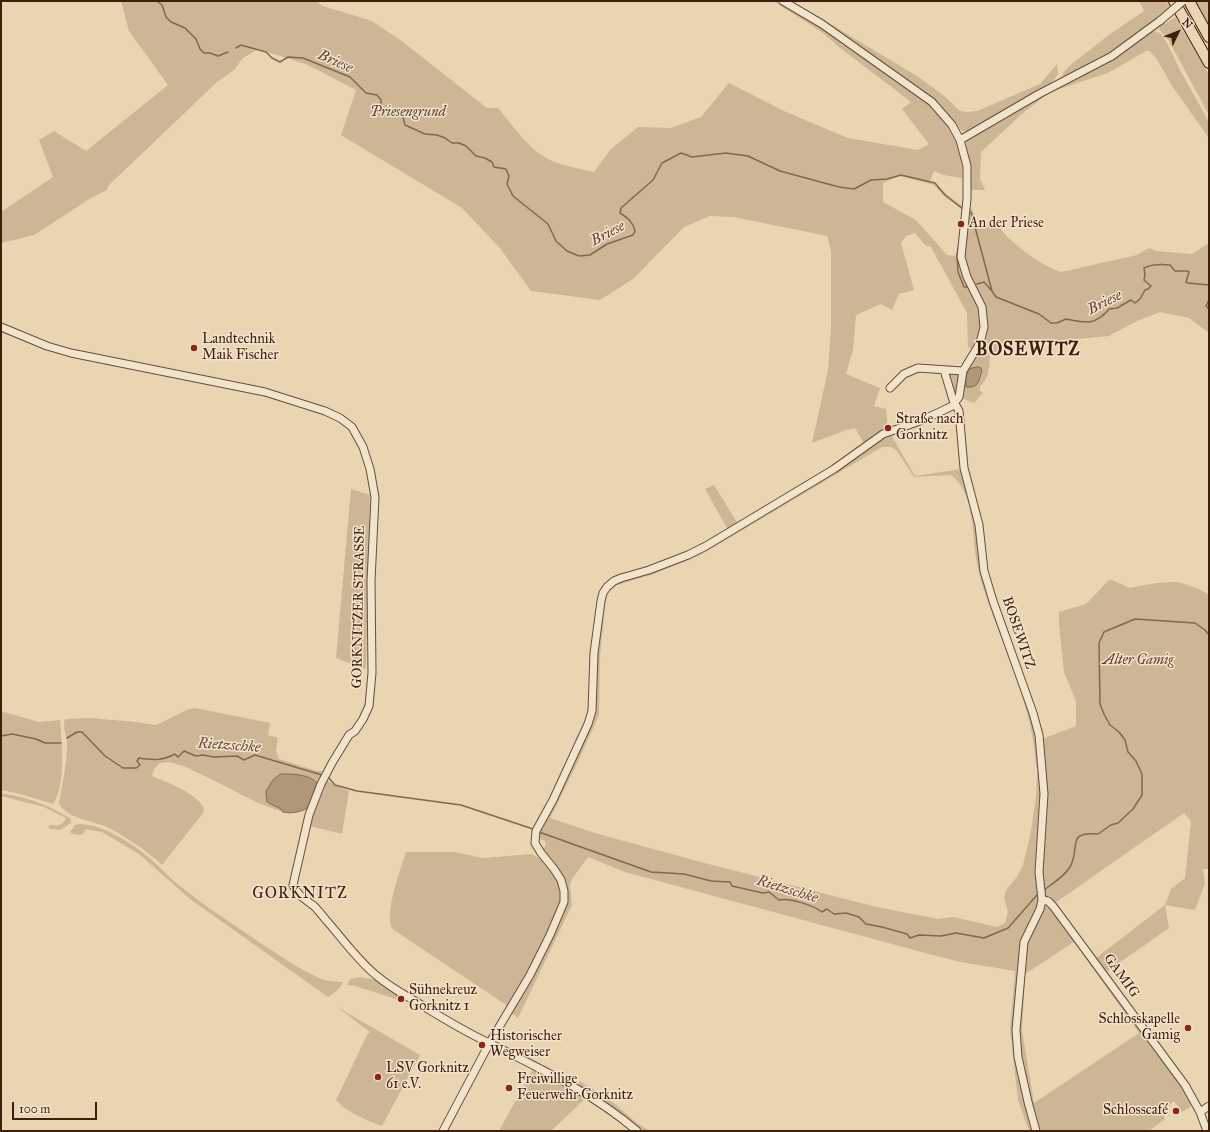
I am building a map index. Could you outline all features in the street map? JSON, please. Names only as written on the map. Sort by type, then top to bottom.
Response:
[{"type":"highway","points":[[1174,1],[1209,63]]},
{"type":"highway","points":[[1189,1],[1209,37]]},
{"type":"street","points":[[444,1131],[489,1044],[530,975],[550,935],[564,902],[564,891],[561,880],[541,853],[536,843],[536,831],[553,800],[588,724],[592,711],[594,653],[601,601],[603,593],[607,587],[614,581],[621,578],[649,570],[688,555],[706,546],[834,469],[882,434],[920,421],[955,403],[959,397],[963,371],[980,343],[984,327],[982,307],[967,277],[961,257],[968,182],[967,166],[960,140],[952,125],[932,102],[822,24],[783,1]]},
{"type":"street","points":[[960,140],[1039,94],[1112,56],[1161,20],[1182,1]]},
{"type":"street","name":"GORKNITZER STRASSE","points":[[1,327],[47,346],[72,353],[265,392],[325,411],[340,418],[352,427],[363,447],[370,469],[375,497],[371,581],[372,673],[368,706],[359,726],[349,735],[325,776],[309,815],[293,885],[295,891],[315,907],[354,951],[361,962],[376,976],[423,1006],[489,1044],[572,1085],[609,1108],[637,1131]]},
{"type":"street","points":[[890,388],[904,374],[918,368],[963,371]]},
{"type":"street","name":"BOSEWITZ","points":[[944,370],[953,400],[959,411],[964,468],[979,525],[984,571],[1039,735],[1044,794],[1039,872],[1042,900]]},
{"type":"street","points":[[1036,1131],[1018,1057],[1016,1030],[1024,942],[1040,909],[1042,900]]},
{"type":"street","name":"GAMIG","points":[[1042,900],[1048,901],[1053,906],[1185,1084],[1200,1112],[1207,1131]]},
{"type":"street","points":[[1200,1112],[1209,1106]]},
{"type":"green space","name":"Priesengrund","points":[[121,1],[319,1],[318,3],[323,6],[372,21],[403,42],[487,108],[498,108],[524,140],[548,159],[557,163],[594,172],[610,150],[638,127],[671,128],[701,117],[729,83],[786,112],[848,138],[918,150],[929,144],[902,109],[911,102],[823,33],[773,1],[779,1],[840,40],[841,44],[847,47],[848,46],[929,104],[949,128],[961,157],[962,178],[943,175],[934,171],[930,181],[934,182],[963,207],[963,210],[944,196],[934,185],[900,176],[883,183],[883,202],[916,220],[947,255],[958,256],[975,295],[982,317],[981,330],[978,338],[973,350],[968,347],[967,313],[931,247],[925,245],[915,233],[906,236],[901,243],[914,290],[899,294],[892,310],[881,304],[856,315],[853,350],[846,374],[880,388],[874,406],[886,409],[888,428],[864,444],[855,428],[812,443],[828,370],[831,328],[831,251],[827,236],[734,217],[710,216],[684,227],[633,279],[600,300],[531,291],[499,247],[462,208],[341,135],[356,90],[308,65],[258,49],[243,58],[234,70],[217,82],[108,186],[107,190],[91,198],[34,235],[1,243],[1,212],[53,177],[39,140],[54,131],[86,151],[168,85],[129,31]]},
{"type":"green space","points":[[788,1],[792,1],[917,76],[943,95],[960,111],[977,111],[1040,84],[1057,64],[1058,74],[1050,85],[968,131],[962,131],[933,98],[823,22]]},
{"type":"green space","points":[[1139,1],[1166,1],[1170,7],[1159,17],[1160,18],[1111,53],[1066,77],[1063,76],[1063,73],[1068,67],[1110,34],[1144,11]]},
{"type":"green space","points":[[1195,1],[1209,1],[1209,25],[1208,23]]},
{"type":"green space","points":[[1175,17],[1209,75],[1209,115],[1169,41],[1159,29],[1163,23],[1165,24]]},
{"type":"green space","points":[[1153,31],[1160,33],[1166,41],[1180,70],[1209,122],[1209,138],[1172,86],[1157,59],[1149,51],[1146,51],[1108,73],[1053,91],[1053,89],[1112,59]]},
{"type":"green space","points":[[1048,93],[1023,113],[981,152],[980,179],[985,190],[970,190],[966,141],[970,137]]},
{"type":"green space","points":[[969,208],[971,208],[975,216],[978,228],[998,222],[1004,233],[1023,250],[1047,266],[1061,272],[1137,255],[1149,248],[1156,251],[1192,254],[1209,243],[1209,333],[1189,318],[1160,312],[1137,321],[1109,336],[1045,342],[1011,341],[990,355],[987,376],[980,386],[980,391],[983,393],[974,403],[962,398],[968,367],[984,342],[987,329],[985,310],[969,275],[964,257],[969,220]]},
{"type":"green space","points":[[955,373],[959,376],[956,395],[948,374]]},
{"type":"green space","points":[[890,433],[915,476],[962,469],[977,526],[978,552],[982,571],[1015,667],[1036,735],[1040,768],[1036,768],[1031,731],[1022,694],[989,606],[981,579],[976,560],[972,520],[964,490],[951,475],[914,477],[897,451],[891,447],[882,447],[707,551],[651,575],[617,585],[610,590],[607,595],[605,605],[600,657],[599,715],[550,818],[595,833],[697,861],[877,907],[938,919],[953,917],[997,927],[1005,923],[1008,912],[1004,898],[1006,890],[1017,877],[1023,865],[1030,837],[1036,797],[1037,771],[1040,771],[1040,899],[1038,907],[1025,934],[1016,1058],[1022,1094],[1032,1131],[1029,1131],[1018,1100],[1010,1029],[1015,971],[961,962],[929,954],[625,872],[588,857],[572,879],[570,884],[572,905],[518,1018],[511,1013],[533,974],[566,891],[542,850],[546,845],[545,841],[538,838],[537,834],[590,725],[596,654],[605,594],[615,584],[688,558]]},
{"type":"green space","points":[[714,485],[738,524],[728,530],[705,489]]},
{"type":"green space","points":[[351,489],[370,495],[366,667],[364,669],[336,658]]},
{"type":"green space","name":"Alter Gamig","points":[[1109,580],[1130,588],[1158,583],[1178,582],[1209,595],[1209,869],[1203,869],[1205,883],[1195,910],[1165,905],[1171,889],[1185,878],[1191,821],[1184,813],[1055,903],[1050,896],[1045,897],[1041,873],[1042,739],[1076,726],[1076,701],[1064,672],[1059,612],[1086,604]]},
{"type":"green space","points":[[195,708],[270,723],[268,735],[278,738],[276,750],[279,759],[317,771],[323,771],[317,783],[314,780],[281,809],[283,812],[258,803],[186,767],[170,762],[160,763],[154,769],[152,776],[188,793],[200,802],[204,808],[203,813],[162,865],[144,850],[118,833],[105,826],[76,817],[64,810],[59,804],[67,752],[67,741],[64,725],[65,719],[91,718],[156,725],[189,709]]},
{"type":"green space","points":[[1,711],[39,722],[60,720],[62,764],[60,786],[53,804],[21,794],[1,790]]},
{"type":"green space","points":[[326,780],[349,791],[342,834],[310,826],[317,802]]},
{"type":"green space","points":[[1,793],[29,799],[46,806],[71,819],[71,823],[60,830],[50,829],[48,827],[50,825],[61,824],[66,818],[44,807],[1,796]]},
{"type":"green space","points":[[80,824],[99,828],[118,836],[152,860],[190,894],[256,940],[311,974],[325,980],[343,982],[342,984],[337,991],[328,997],[190,899],[139,854],[102,832],[86,829],[81,835],[70,832],[75,825]]},
{"type":"green space","points":[[406,852],[454,852],[483,858],[532,854],[551,868],[559,880],[562,891],[562,902],[548,934],[509,1007],[392,928],[390,912],[397,879]]},
{"type":"green space","points":[[1165,905],[1169,928],[1106,972],[1096,958]]},
{"type":"green space","points":[[1046,906],[1050,907],[1176,1079],[1193,1105],[1182,1112],[1174,1101],[1161,1111],[1165,1119],[1149,1131],[1041,1131],[1031,1105],[1020,1057],[1018,1029],[1027,943],[1043,908]],"holes":[[[1074,942],[1139,1033],[1034,1103],[1022,1030],[1025,974]]]},
{"type":"green space","points":[[360,977],[376,980],[401,996],[399,1000],[355,986],[347,985],[350,979]]},
{"type":"green space","name":"LSV Gorknitz 61 e.V.","points":[[337,1007],[420,1055],[382,1126],[352,1113],[336,1100],[368,1033],[369,1034],[370,1032]]},
{"type":"green space","points":[[533,1069],[587,1097],[551,1131],[499,1131]]},
{"type":"green space","points":[[580,1081],[615,1104],[637,1123],[650,1131],[642,1131],[610,1105],[578,1086]]},
{"type":"shaded area","points":[[978,367],[981,368],[982,371],[979,381],[976,385],[966,387],[966,381],[964,379],[969,369]]},
{"type":"shaded area","points":[[281,774],[296,774],[305,776],[317,783],[308,808],[302,811],[287,813],[267,802],[266,791],[273,780]]},
{"type":"waterway","name":"Briese","points":[[157,1],[162,5],[166,17],[171,22],[185,28],[196,39],[200,49],[204,53],[210,53],[218,56],[228,52]]},
{"type":"waterway","name":"Briese","points":[[236,48],[241,45],[266,52],[272,58],[280,62],[288,57],[303,58],[350,77],[366,93],[377,95],[381,100],[381,108],[388,114],[394,112],[400,113],[403,117],[405,125],[425,134],[437,135],[452,143],[459,143],[466,146],[476,156],[485,158],[492,162],[494,167],[506,169],[509,176],[507,184],[513,196],[548,224],[556,241],[567,251],[579,256],[590,255],[607,244],[633,235],[635,231],[633,225],[620,213],[621,208],[653,180],[662,163],[681,153],[692,157],[726,153],[748,156],[780,171],[839,187],[854,189],[871,180],[887,179],[901,175],[935,183],[945,195],[963,209]]},
{"type":"waterway","name":"Briese","points":[[971,212],[992,291],[996,297],[1039,314],[1051,323],[1057,323],[1066,319],[1079,322],[1094,321],[1109,309],[1117,308],[1131,300],[1135,303],[1140,299],[1145,290],[1151,286],[1144,280],[1144,268],[1150,266],[1160,264],[1170,265],[1175,271],[1189,272],[1186,282],[1209,285]]},
{"type":"waterway","name":"Briese","points":[[960,237],[957,255],[958,272],[964,287],[968,287]]},
{"type":"waterway","name":"Briese","points":[[977,284],[984,282],[992,291]]},
{"type":"waterway","name":"Briese","points":[[1209,300],[1206,306],[1209,309]]},
{"type":"waterway","name":"Rietzschke","points":[[1044,890],[1068,871],[1073,860],[1076,842],[1081,835],[1098,834],[1111,825],[1118,823],[1133,809],[1142,795],[1142,774],[1136,761],[1128,752],[1125,740],[1119,732],[1110,725],[1100,704],[1099,643],[1104,632],[1135,619],[1195,623],[1209,635]]},
{"type":"waterway","name":"Rietzschke","points":[[67,738],[77,732],[82,732],[105,756],[123,768],[136,768],[140,765],[137,761],[139,758],[157,759],[166,758],[175,754],[178,757],[184,751],[196,756],[237,756],[244,760],[255,755],[322,775]]},
{"type":"waterway","name":"Rietzschke","points":[[1,736],[12,734],[36,739],[45,743],[61,743]]},
{"type":"waterway","name":"Rietzschke","points":[[328,777],[335,785],[357,791],[461,805],[533,829]]},
{"type":"waterway","name":"Rietzschke","points":[[539,832],[651,872],[684,874],[711,881],[730,882],[732,886],[763,893],[769,892],[779,900],[789,900],[801,903],[822,912],[827,909],[834,914],[846,913],[859,917],[866,924],[907,934],[910,938],[919,935],[941,936],[956,933],[984,938],[1008,928],[1037,895]]},
{"type":"place","name":"An der Priese","points":[[961,224]]},
{"type":"place","name":"Landtechnik Maik Fischer","points":[[194,348]]},
{"type":"place","name":"Straße nach Gorknitz","points":[[888,428]]},
{"type":"place","name":"Sühnekreuz Gorknitz 1","points":[[401,999]]},
{"type":"place","name":"Schlosskapelle Gamig","points":[[1188,1028]]},
{"type":"place","name":"Historischer Wegweiser","points":[[482,1045]]},
{"type":"place","name":"LSV Gorknitz 61 e.V.","points":[[378,1077]]},
{"type":"place","name":"Freiwillige Feuerwehr Gorknitz","points":[[509,1088]]},
{"type":"place","name":"Schlosscafé","points":[[1176,1111]]},
{"type":"district","name":"BOSEWITZ","points":[[1028,351]]},
{"type":"district","name":"GORKNITZ","points":[[300,894]]}]
